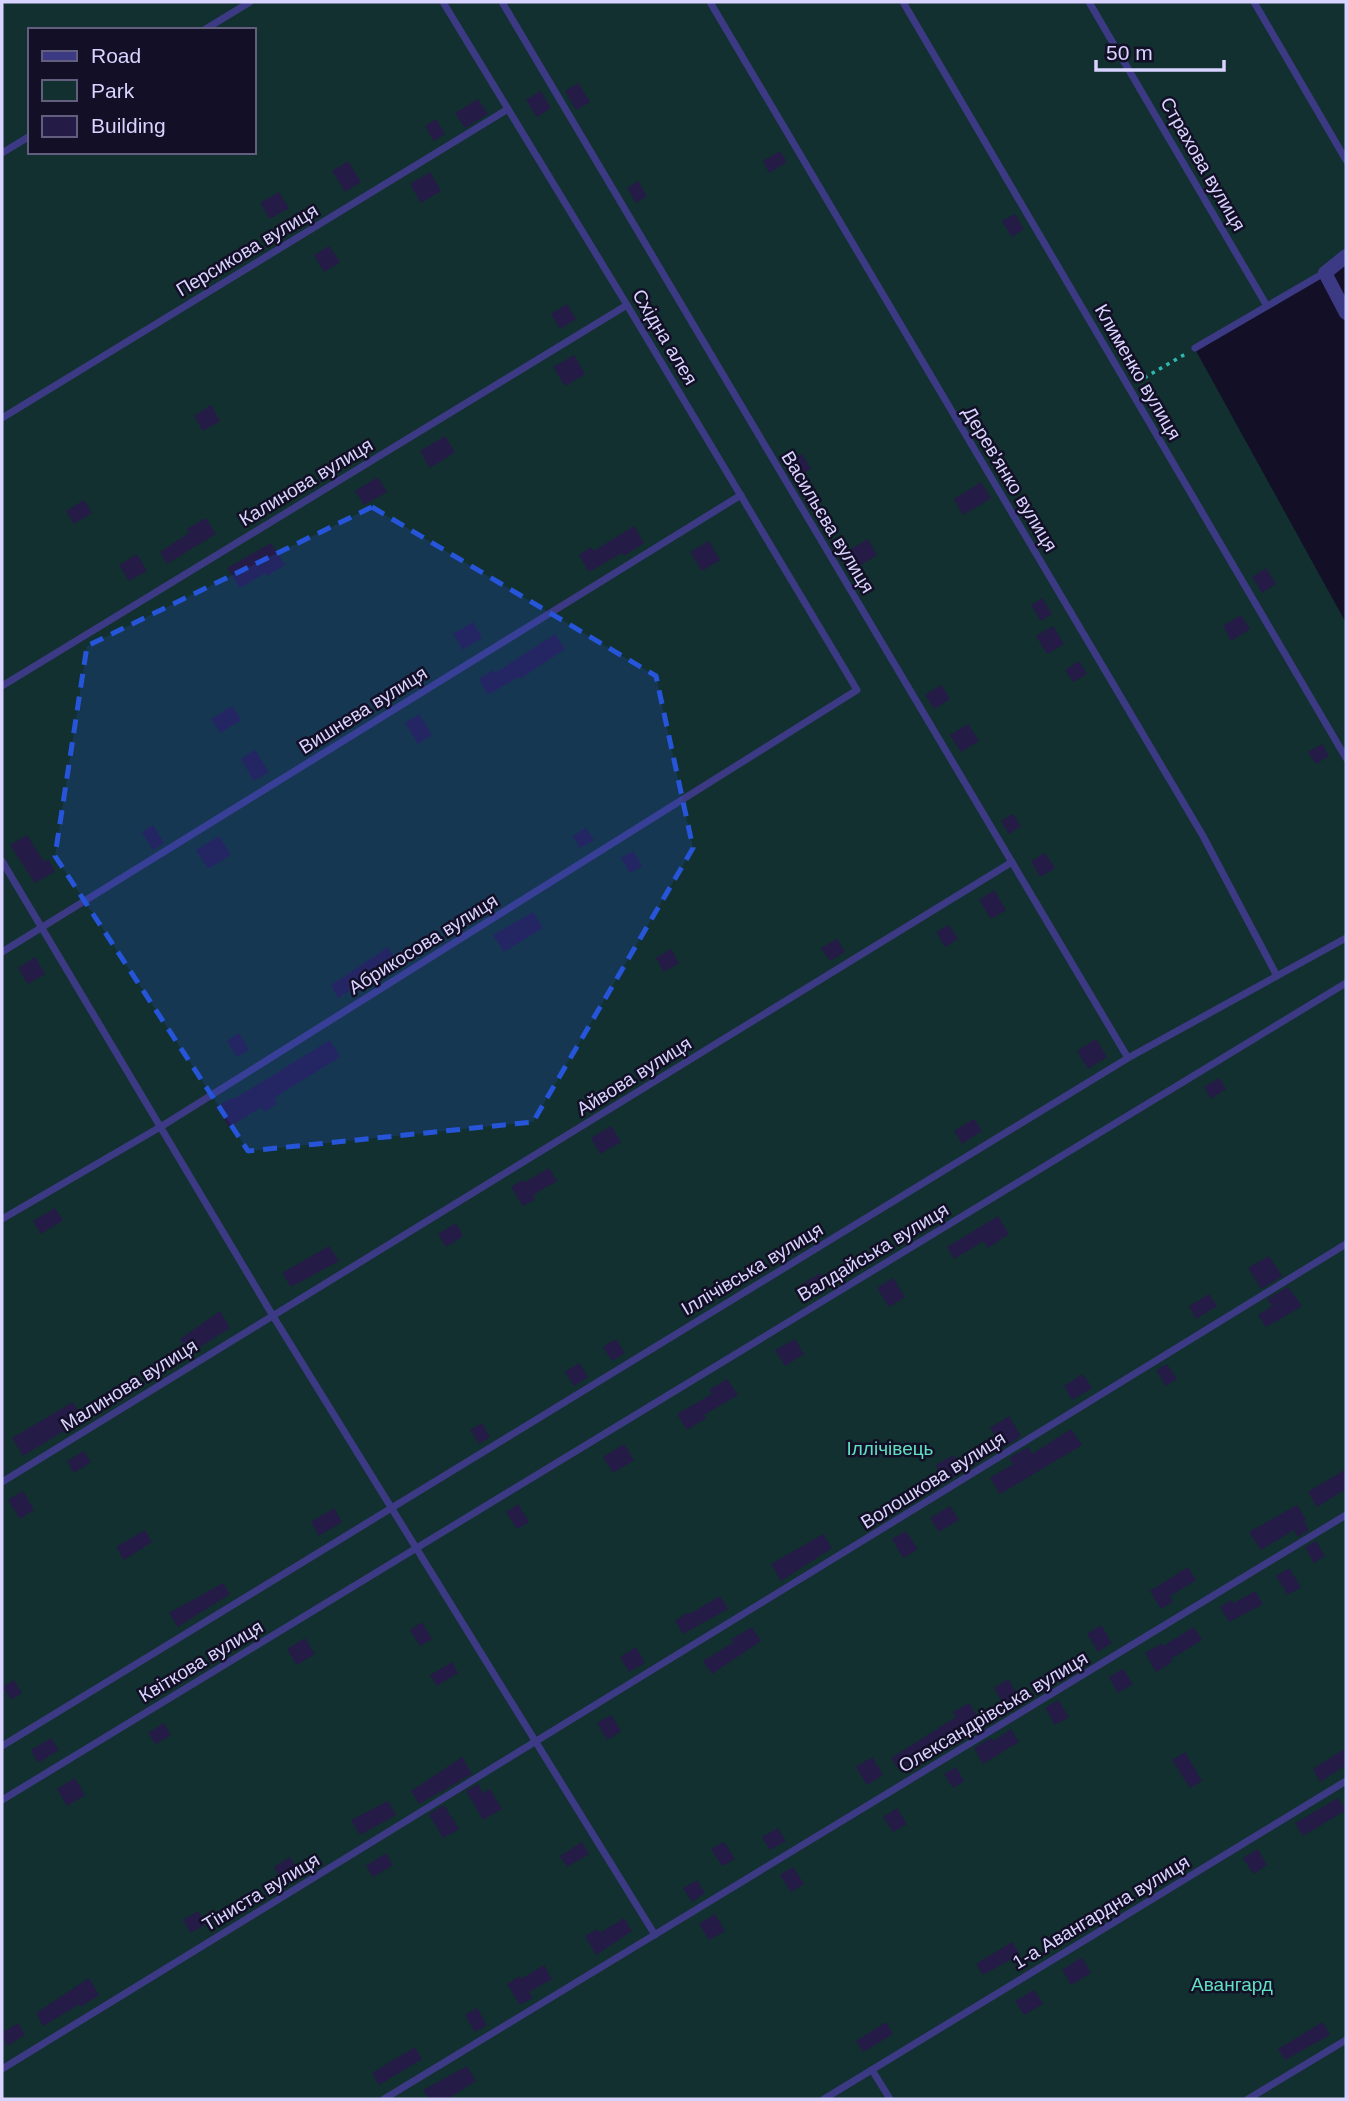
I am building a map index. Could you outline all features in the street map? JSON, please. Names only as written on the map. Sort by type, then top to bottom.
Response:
[{"type":"street","points":[[1346,256],[1325,273],[1346,313]]},
{"type":"lane","points":[[207,28],[250,2]]},
{"type":"lane","name":"Східна алея","points":[[443,2],[857,690]]},
{"type":"lane","name":"Васильєва вулиця","points":[[502,2],[1128,1058]]},
{"type":"lane","name":"Дерев'янко вулиця","points":[[710,2],[1203,836],[1277,976]]},
{"type":"lane","name":"Клименко вулиця","points":[[903,2],[1346,758]]},
{"type":"lane","name":"Страхова вулиця","points":[[1089,2],[1268,306]]},
{"type":"lane","points":[[1254,2],[1346,160]]},
{"type":"lane","name":"Персикова вулиця","points":[[2,418],[508,109]]},
{"type":"lane","points":[[2,153],[28,137]]},
{"type":"lane","points":[[1195,348],[1325,273]]},
{"type":"lane","name":"Калинова вулиця","points":[[2,686],[627,305]]},
{"type":"lane","name":"Вишнева вулиця","points":[[2,952],[741,495]]},
{"type":"lane","name":"Абрикосова вулиця","points":[[2,1219],[162,1126],[857,690]]},
{"type":"lane","points":[[2,861],[273,1316],[655,1935]]},
{"type":"lane","name":"Айвова вулиця","points":[[273,1316],[1012,862]]},
{"type":"lane","name":"Іллічівська вулиця","points":[[2,1746],[1128,1058],[1346,938]]},
{"type":"lane","name":"Валдайська вулиця","points":[[417,1549],[1346,983]]},
{"type":"lane","name":"Волошкова вулиця","points":[[536,1742],[1346,1244]]},
{"type":"lane","name":"Малинова вулиця","points":[[2,1482],[273,1316]]},
{"type":"lane","name":"Олександрівська вулиця","points":[[384,2099],[1346,1516]]},
{"type":"lane","name":"Квіткова вулиця","points":[[2,1800],[417,1549]]},
{"type":"lane","name":"Тіниста вулиця","points":[[2,2069],[536,1742]]},
{"type":"lane","name":"1-а Авангардна вулиця","points":[[824,2099],[1346,1781]]},
{"type":"lane","points":[[1248,2099],[1346,2040]]},
{"type":"lane","points":[[872,2070],[890,2099]]},
{"type":"path","points":[[1129,387],[1195,348]]},
{"type":"highlighted area","points":[[372,507],[656,676],[693,848],[533,1122],[248,1151],[55,856],[87,646]]},
{"type":"green space","points":[[2,2],[1346,2],[1346,256],[1195,349],[1346,623],[1346,2099],[2,2099]]},
{"type":"building","points":[[578,83],[590,102],[576,110],[565,91]]},
{"type":"building","points":[[541,91],[551,108],[537,117],[526,100]]},
{"type":"building","points":[[478,99],[488,114],[465,128],[455,113]]},
{"type":"building","points":[[436,119],[445,134],[434,141],[425,126]]},
{"type":"building","points":[[780,151],[787,162],[769,173],[763,161]]},
{"type":"building","points":[[348,161],[361,182],[345,192],[332,171]]},
{"type":"building","points":[[430,172],[441,191],[421,203],[410,184]]},
{"type":"building","points":[[638,181],[647,196],[636,203],[627,188]]},
{"type":"building","points":[[279,192],[289,208],[270,219],[260,203]]},
{"type":"building","points":[[1015,214],[1024,229],[1012,237],[1002,221]]},
{"type":"building","points":[[329,246],[340,262],[324,272],[314,255]]},
{"type":"building","points":[[567,304],[576,319],[560,329],[551,314]]},
{"type":"building","points":[[574,355],[585,374],[565,386],[553,367]]},
{"type":"building","points":[[211,405],[220,421],[203,431],[194,416]]},
{"type":"building","points":[[445,436],[455,452],[430,468],[420,451]]},
{"type":"building","points":[[802,454],[811,469],[793,480],[784,465]]},
{"type":"building","points":[[378,477],[387,492],[364,505],[355,491]]},
{"type":"building","points":[[981,482],[991,498],[963,515],[954,499]]},
{"type":"building","points":[[84,500],[92,513],[74,524],[66,511]]},
{"type":"building","points":[[206,518],[216,534],[167,564],[160,552],[189,533],[187,529]]},
{"type":"building","points":[[634,526],[644,543],[624,556],[622,553],[589,572],[579,555],[591,547],[594,551]]},
{"type":"building","points":[[868,539],[877,555],[856,568],[846,552]]},
{"type":"building","points":[[709,541],[720,560],[702,571],[690,552]]},
{"type":"building","points":[[271,543],[285,565],[240,588],[227,568]]},
{"type":"building","points":[[137,554],[147,571],[129,581],[119,565]]},
{"type":"building","points":[[1266,568],[1276,584],[1262,593],[1252,577]]},
{"type":"building","points":[[1042,598],[1052,614],[1041,621],[1031,605]]},
{"type":"building","points":[[1241,615],[1250,629],[1231,641],[1223,626]]},
{"type":"building","points":[[473,622],[482,638],[463,650],[453,634]]},
{"type":"building","points":[[1053,626],[1064,644],[1047,654],[1036,636]]},
{"type":"building","points":[[555,634],[565,649],[520,679],[518,677],[488,695],[479,679],[493,670],[495,673]]},
{"type":"building","points":[[1079,661],[1087,674],[1073,682],[1065,670]]},
{"type":"building","points":[[941,685],[950,699],[934,709],[925,695]]},
{"type":"building","points":[[232,706],[241,720],[220,733],[211,719]]},
{"type":"building","points":[[419,714],[432,735],[418,744],[405,723]]},
{"type":"building","points":[[968,724],[979,741],[961,752],[950,735]]},
{"type":"building","points":[[1322,744],[1329,756],[1316,764],[1308,752]]},
{"type":"building","points":[[255,750],[269,772],[254,781],[241,759]]},
{"type":"building","points":[[1013,814],[1021,826],[1009,834],[1001,821]]},
{"type":"building","points":[[153,825],[164,843],[153,850],[142,832]]},
{"type":"building","points":[[586,828],[594,840],[580,848],[573,836]]},
{"type":"building","points":[[27,835],[44,862],[48,859],[55,871],[35,883],[10,845]]},
{"type":"building","points":[[219,836],[231,855],[208,869],[196,850]]},
{"type":"building","points":[[633,851],[642,866],[630,873],[621,858]]},
{"type":"building","points":[[1045,853],[1055,868],[1040,877],[1031,861]]},
{"type":"building","points":[[994,890],[1006,910],[991,919],[979,900]]},
{"type":"building","points":[[533,912],[543,928],[504,952],[493,935]]},
{"type":"building","points":[[949,925],[958,939],[945,947],[936,932]]},
{"type":"building","points":[[837,939],[845,952],[830,961],[821,948]]},
{"type":"building","points":[[388,947],[397,961],[338,998],[331,985]]},
{"type":"building","points":[[671,949],[679,963],[664,972],[656,958]]},
{"type":"building","points":[[35,957],[45,974],[28,984],[18,968]]},
{"type":"building","points":[[239,1033],[249,1050],[237,1057],[227,1041]]},
{"type":"building","points":[[1096,1039],[1107,1057],[1088,1069],[1077,1051]]},
{"type":"building","points":[[330,1040],[340,1057],[274,1098],[277,1104],[264,1112],[261,1107],[229,1127],[216,1107],[233,1097],[234,1099]]},
{"type":"building","points":[[1219,1078],[1226,1089],[1211,1099],[1204,1087]]},
{"type":"building","points":[[974,1119],[982,1131],[962,1144],[954,1131]]},
{"type":"building","points":[[611,1126],[621,1142],[600,1154],[591,1138]]},
{"type":"building","points":[[549,1168],[557,1181],[533,1195],[535,1199],[523,1206],[511,1187]]},
{"type":"building","points":[[55,1208],[63,1220],[41,1234],[33,1221]]},
{"type":"building","points":[[998,1216],[1009,1234],[988,1248],[984,1241],[954,1259],[947,1247]]},
{"type":"building","points":[[456,1223],[463,1236],[446,1247],[438,1234]]},
{"type":"building","points":[[329,1246],[339,1261],[291,1287],[282,1273]]},
{"type":"building","points":[[1269,1256],[1282,1276],[1261,1289],[1248,1268]]},
{"type":"building","points":[[820,1273],[827,1284],[809,1296],[802,1284]]},
{"type":"building","points":[[893,1278],[905,1297],[889,1307],[877,1288]]},
{"type":"building","points":[[1288,1287],[1302,1306],[1266,1327],[1258,1315],[1272,1306],[1267,1299]]},
{"type":"building","points":[[1209,1294],[1217,1306],[1196,1319],[1189,1306]]},
{"type":"building","points":[[220,1311],[230,1328],[189,1354],[180,1339]]},
{"type":"building","points":[[616,1339],[625,1353],[612,1361],[603,1347]]},
{"type":"building","points":[[795,1339],[804,1354],[785,1366],[775,1350]]},
{"type":"building","points":[[579,1363],[588,1377],[574,1386],[565,1372]]},
{"type":"building","points":[[1167,1364],[1177,1379],[1166,1386],[1156,1370]]},
{"type":"building","points":[[1083,1374],[1092,1388],[1072,1400],[1064,1386]]},
{"type":"building","points":[[727,1379],[738,1395],[704,1415],[706,1418],[687,1430],[677,1414],[712,1394],[709,1390]]},
{"type":"building","points":[[73,1402],[83,1419],[23,1456],[12,1438]]},
{"type":"building","points":[[1009,1416],[1021,1436],[1003,1448],[990,1428]]},
{"type":"building","points":[[482,1423],[490,1437],[479,1444],[470,1430]]},
{"type":"building","points":[[1071,1429],[1082,1445],[1000,1494],[990,1478],[1013,1464],[1009,1458],[1028,1447],[1032,1454]]},
{"type":"building","points":[[624,1444],[634,1460],[613,1473],[603,1457]]},
{"type":"building","points":[[84,1451],[91,1462],[74,1473],[67,1461]]},
{"type":"building","points":[[953,1455],[963,1471],[946,1482],[936,1465]]},
{"type":"building","points":[[1346,1469],[1346,1489],[1317,1507],[1308,1492]]},
{"type":"building","points":[[23,1491],[34,1510],[20,1519],[8,1500]]},
{"type":"building","points":[[518,1504],[529,1522],[517,1529],[506,1512]]},
{"type":"building","points":[[1297,1505],[1309,1530],[1298,1537],[1294,1530],[1261,1550],[1249,1532]]},
{"type":"building","points":[[950,1506],[959,1520],[939,1532],[930,1518]]},
{"type":"building","points":[[334,1508],[342,1522],[319,1536],[311,1522]]},
{"type":"building","points":[[145,1530],[152,1542],[124,1560],[116,1547]]},
{"type":"building","points":[[906,1531],[918,1549],[903,1558],[892,1539]]},
{"type":"building","points":[[823,1534],[832,1548],[781,1581],[771,1564]]},
{"type":"building","points":[[1316,1541],[1325,1556],[1314,1563],[1305,1547]]},
{"type":"building","points":[[1188,1567],[1196,1580],[1170,1596],[1173,1602],[1161,1609],[1150,1591]]},
{"type":"building","points":[[1289,1568],[1301,1587],[1288,1595],[1276,1576]]},
{"type":"building","points":[[223,1583],[230,1594],[178,1627],[169,1613]]},
{"type":"building","points":[[1255,1591],[1263,1604],[1229,1622],[1220,1607],[1232,1600],[1234,1603]]},
{"type":"building","points":[[720,1596],[728,1609],[683,1634],[675,1621]]},
{"type":"building","points":[[422,1622],[432,1639],[420,1646],[410,1630]]},
{"type":"building","points":[[1101,1625],[1112,1643],[1098,1652],[1087,1634]]},
{"type":"building","points":[[752,1627],[761,1641],[712,1674],[703,1661]]},
{"type":"building","points":[[1194,1627],[1202,1640],[1171,1659],[1172,1662],[1156,1672],[1145,1653],[1161,1644],[1163,1646]]},
{"type":"building","points":[[305,1638],[315,1654],[297,1665],[287,1649]]},
{"type":"building","points":[[636,1647],[645,1663],[629,1672],[620,1657]]},
{"type":"building","points":[[452,1662],[458,1673],[437,1686],[430,1675]]},
{"type":"building","points":[[1123,1669],[1133,1684],[1118,1693],[1109,1677]]},
{"type":"building","points":[[1008,1679],[1020,1698],[1005,1707],[994,1688]]},
{"type":"building","points":[[14,1680],[22,1693],[11,1700],[3,1687]]},
{"type":"building","points":[[1058,1700],[1069,1717],[1055,1725],[1045,1708]]},
{"type":"building","points":[[969,1703],[984,1727],[967,1738],[962,1730],[899,1770],[891,1758],[956,1717],[953,1712]]},
{"type":"building","points":[[611,1715],[621,1731],[607,1740],[597,1723]]},
{"type":"building","points":[[164,1723],[171,1735],[156,1744],[148,1733]]},
{"type":"building","points":[[1011,1729],[1019,1742],[983,1764],[974,1748],[991,1738],[993,1741]]},
{"type":"building","points":[[51,1738],[59,1750],[38,1763],[31,1750]]},
{"type":"building","points":[[1346,1748],[1346,1765],[1320,1782],[1313,1769]]},
{"type":"building","points":[[1185,1752],[1202,1781],[1190,1788],[1172,1760]]},
{"type":"building","points":[[462,1757],[472,1774],[419,1804],[411,1791]]},
{"type":"building","points":[[872,1757],[883,1775],[867,1785],[856,1767]]},
{"type":"building","points":[[956,1767],[964,1781],[953,1788],[944,1774]]},
{"type":"building","points":[[75,1778],[85,1795],[67,1806],[57,1789]]},
{"type":"building","points":[[478,1784],[483,1793],[490,1789],[502,1809],[483,1820],[466,1791]]},
{"type":"building","points":[[1338,1798],[1346,1810],[1303,1836],[1295,1823]]},
{"type":"building","points":[[388,1801],[396,1815],[360,1835],[351,1820]]},
{"type":"building","points":[[444,1805],[459,1829],[443,1838],[429,1814]]},
{"type":"building","points":[[897,1808],[907,1824],[893,1832],[883,1817]]},
{"type":"building","points":[[778,1828],[786,1841],[770,1850],[762,1837]]},
{"type":"building","points":[[582,1842],[589,1854],[567,1867],[560,1856]]},
{"type":"building","points":[[724,1842],[735,1859],[722,1866],[711,1849]]},
{"type":"building","points":[[1258,1849],[1267,1865],[1253,1874],[1243,1858]]},
{"type":"building","points":[[386,1853],[393,1865],[373,1877],[366,1866]]},
{"type":"building","points":[[290,1857],[299,1872],[283,1882],[274,1867]]},
{"type":"building","points":[[793,1867],[804,1884],[791,1892],[780,1875]]},
{"type":"building","points":[[697,1880],[705,1893],[692,1902],[683,1888]]},
{"type":"building","points":[[198,1911],[206,1924],[191,1933],[183,1920]]},
{"type":"building","points":[[715,1914],[725,1931],[709,1940],[699,1924]]},
{"type":"building","points":[[624,1918],[632,1931],[596,1955],[585,1936],[597,1929],[600,1933]]},
{"type":"building","points":[[1012,1942],[1020,1954],[983,1975],[976,1964]]},
{"type":"building","points":[[1082,1957],[1091,1973],[1071,1985],[1062,1970]]},
{"type":"building","points":[[544,1965],[552,1979],[529,1992],[533,1998],[520,2005],[507,1984]]},
{"type":"building","points":[[89,1978],[99,1995],[43,2026],[36,2013]]},
{"type":"building","points":[[1034,1990],[1043,2004],[1024,2015],[1015,2001]]},
{"type":"building","points":[[477,2008],[487,2025],[475,2032],[465,2015]]},
{"type":"building","points":[[886,2022],[893,2034],[863,2052],[856,2041]]},
{"type":"building","points":[[1323,2022],[1330,2035],[1285,2060],[1278,2049]]},
{"type":"building","points":[[18,2023],[25,2035],[7,2046],[2,2033]]},
{"type":"building","points":[[415,2047],[422,2059],[379,2085],[372,2073]]},
{"type":"building","points":[[467,2066],[476,2081],[447,2099],[429,2099],[423,2090]]},
{"type":"park label","name":"Іллічівець","points":[[890,1448]]},
{"type":"park label","name":"Авангард","points":[[1232,1984]]}]
